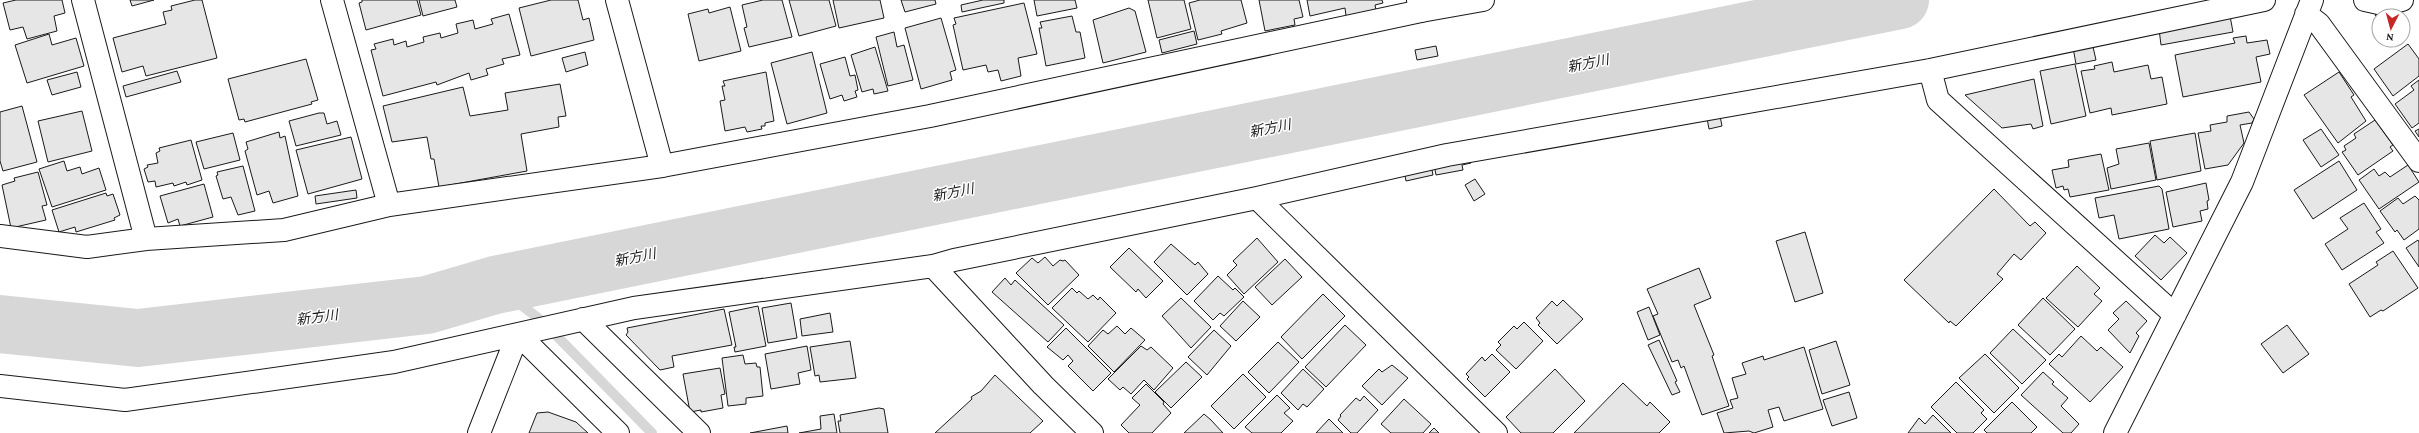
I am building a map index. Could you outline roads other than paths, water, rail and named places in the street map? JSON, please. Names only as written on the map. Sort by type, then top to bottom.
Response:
[{"type":"street","points":[[83,0],[146,239]]},
{"type":"street","points":[[332,0],[389,205]]},
{"type":"street","points":[[617,0],[662,166]]},
{"type":"street","points":[[0,236],[87,247],[146,239],[284,230],[389,205],[662,166],[930,116],[1420,6],[1483,0]]},
{"type":"street","points":[[0,386],[125,400],[394,362],[634,308],[933,266],[954,260],[1257,198],[1447,155],[1930,70],[2264,0]]},
{"type":"street","points":[[2309,7],[2319,24],[2419,161]]},
{"type":"street","points":[[2115,433],[2242,182],[2309,7]]},
{"type":"street","points":[[1930,70],[1938,100],[2175,315]]},
{"type":"street","points":[[1257,198],[1496,433]]},
{"type":"street","points":[[933,266],[1042,386],[1092,433]]},
{"type":"street","points":[[583,319],[699,433]]},
{"type":"street","points":[[479,433],[518,334]]},
{"type":"street","points":[[518,334],[618,433]]},
{"type":"waterway","name":"新方川","points":[[0,324],[138,338],[427,305],[495,285],[1900,0]]},
{"type":"waterway","points":[[495,285],[542,321],[652,433]]}]
